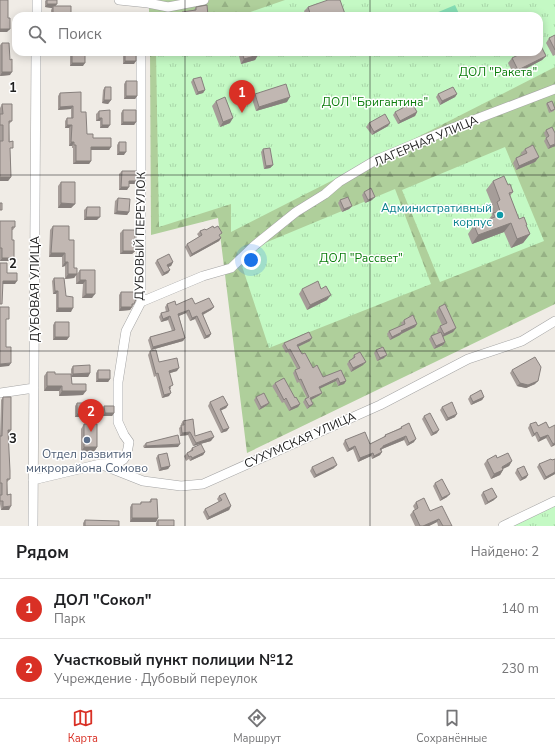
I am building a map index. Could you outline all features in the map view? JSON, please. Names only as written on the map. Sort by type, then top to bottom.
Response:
[{"type":"street","points":[[37,0],[37,12]]},
{"type":"street","points":[[119,0],[148,3],[168,12],[204,0]]},
{"type":"street","name":"ДУБОВАЯ УЛИЦА","points":[[33,526],[36,56]]},
{"type":"street","name":"ДУБОВЫЙ ПЕРЕУЛОК","points":[[100,464],[124,460],[127,455],[129,442],[118,422],[118,382],[126,331],[141,302],[141,56]]},
{"type":"street","name":"ЛАГЕРНАЯ УЛИЦА","points":[[141,302],[203,276],[231,268],[255,245],[296,212],[376,160],[445,131],[555,90]]},
{"type":"street","name":"СУХУМСКАЯ УЛИЦА","points":[[100,464],[143,481],[181,486],[203,484],[380,405],[468,359],[522,341],[555,321]]},
{"type":"street","points":[[0,393],[34,388]]},
{"type":"street","points":[[33,480],[100,464]]},
{"type":"street","points":[[503,526],[555,501]]},
{"type":"green space","points":[[149,0],[555,0],[555,304],[247,453],[218,218],[151,235],[150,56],[543,56],[543,12],[149,12]]},
{"type":"green space","points":[[285,0],[555,0],[555,67],[231,232],[231,204],[159,227],[156,56],[543,56],[543,12],[250,12]]},
{"type":"green space","points":[[455,5],[458,12],[438,12]]},
{"type":"green space","points":[[505,147],[544,241],[440,282],[402,190]]},
{"type":"green space","name":"ДОЛ \"Рассвет\"","points":[[395,189],[431,284],[269,348],[238,254]]},
{"type":"green space","points":[[555,505],[555,526],[513,526]]},
{"type":"building","points":[[0,0],[8,0],[8,18],[10,18],[10,29],[0,29]]},
{"type":"building","points":[[47,0],[57,0],[57,4],[47,4]]},
{"type":"building","points":[[328,0],[340,0],[344,12],[310,12],[308,7]]},
{"type":"building","points":[[207,5],[208,12],[182,12],[196,10],[196,7]]},
{"type":"building","points":[[53,6],[71,6],[71,12],[53,12]]},
{"type":"building","points":[[555,35],[555,50],[549,38]]},
{"type":"building","points":[[2,43],[9,43],[10,60],[12,59],[12,72],[2,72]]},
{"type":"building","points":[[543,50],[546,56],[518,70],[512,58],[516,56],[543,56]]},
{"type":"building","points":[[72,56],[85,56],[85,63],[72,63]]},
{"type":"building","points":[[125,56],[136,56],[136,61],[125,61]]},
{"type":"building","points":[[243,56],[254,56],[244,59]]},
{"type":"building","points":[[201,77],[205,90],[198,92],[193,79]]},
{"type":"building","points":[[126,81],[137,81],[137,96],[126,96]]},
{"type":"building","points":[[286,84],[290,97],[259,107],[255,94]]},
{"type":"building","points":[[105,87],[111,87],[111,100],[104,100]]},
{"type":"building","points":[[453,87],[457,94],[442,101],[438,94]]},
{"type":"building","points":[[81,92],[81,112],[86,112],[87,134],[93,134],[93,138],[111,138],[111,147],[91,147],[91,161],[76,161],[76,145],[74,145],[74,142],[71,142],[72,125],[67,125],[67,118],[73,118],[73,106],[60,107],[60,93]]},
{"type":"building","points":[[225,97],[233,118],[223,122],[216,101]]},
{"type":"building","points":[[552,101],[555,109],[551,111],[547,103]]},
{"type":"building","points":[[412,103],[417,112],[400,121],[395,112]]},
{"type":"building","points":[[2,104],[12,104],[12,121],[9,121],[9,142],[13,141],[13,148],[10,148],[11,177],[0,177],[0,141],[3,141],[3,125],[0,125],[0,114],[3,114]]},
{"type":"building","points":[[110,110],[110,125],[102,125],[102,118],[99,118],[99,111]]},
{"type":"building","points":[[123,110],[136,110],[136,122],[123,122]]},
{"type":"building","points":[[385,114],[390,123],[374,132],[369,123]]},
{"type":"building","points":[[552,127],[555,133],[555,144],[550,146],[546,138],[549,136],[546,130]]},
{"type":"building","points":[[119,142],[126,142],[126,152],[119,152]]},
{"type":"building","points":[[533,145],[539,157],[519,166],[516,158],[527,153],[525,149]]},
{"type":"building","points":[[270,148],[273,165],[266,166],[263,149]]},
{"type":"building","points":[[122,171],[137,171],[137,181],[129,181],[129,187],[121,187]]},
{"type":"building","points":[[504,176],[508,185],[510,184],[513,192],[509,193],[519,219],[524,217],[530,234],[517,239],[511,223],[478,235],[474,225],[495,217],[493,213],[500,211],[497,202],[500,200],[493,181]]},
{"type":"building","points":[[61,182],[75,182],[75,204],[61,203]]},
{"type":"building","points":[[371,188],[375,197],[368,200],[364,192]]},
{"type":"building","points":[[348,197],[352,206],[344,209],[340,200]]},
{"type":"building","points":[[118,198],[130,199],[129,212],[117,211]]},
{"type":"building","points":[[0,203],[2,203],[2,210],[0,210]]},
{"type":"building","points":[[87,207],[100,207],[100,217],[86,217]]},
{"type":"building","points":[[0,221],[15,221],[15,227],[12,227],[14,258],[2,258],[2,248],[0,248]]},
{"type":"building","points":[[53,226],[69,226],[69,240],[74,240],[74,268],[77,268],[77,274],[68,274],[68,262],[65,262],[65,253],[51,253]]},
{"type":"building","points":[[213,226],[214,228],[218,226],[222,233],[219,235],[221,238],[192,254],[187,244],[202,235],[200,231],[206,230]]},
{"type":"building","points":[[123,230],[135,230],[135,251],[123,251]]},
{"type":"building","points":[[169,254],[173,262],[167,265],[170,270],[164,273],[157,260]]},
{"type":"building","points":[[0,263],[7,263],[7,273],[17,273],[17,281],[3,281],[2,304],[0,304]]},
{"type":"building","points":[[80,270],[95,270],[95,294],[86,294],[86,280],[80,280]]},
{"type":"building","points":[[54,278],[64,278],[66,296],[73,297],[73,308],[58,308],[58,291],[55,291]]},
{"type":"building","points":[[318,281],[321,289],[326,286],[331,295],[310,305],[302,289]]},
{"type":"building","points":[[121,292],[136,292],[136,299],[134,304],[132,304],[132,307],[121,307]]},
{"type":"building","points":[[192,298],[195,304],[209,298],[214,307],[202,313],[211,334],[206,336],[197,316],[192,318],[189,310],[178,314],[185,338],[153,347],[150,337],[175,330],[170,316],[163,319],[161,313],[169,311],[167,304],[175,301],[176,305]]},
{"type":"building","points":[[445,304],[456,328],[444,334],[440,326],[447,323],[439,307]]},
{"type":"building","points":[[0,307],[9,307],[9,319],[6,319],[6,347],[11,347],[11,363],[0,364]]},
{"type":"building","points":[[413,315],[417,324],[392,337],[389,331],[405,324],[404,320]]},
{"type":"building","points":[[55,322],[69,322],[69,337],[55,337]]},
{"type":"building","points":[[309,332],[312,338],[297,345],[302,354],[305,353],[313,368],[317,365],[323,377],[341,370],[346,381],[340,383],[338,378],[319,387],[322,393],[310,398],[313,404],[309,406],[305,399],[309,397],[295,370],[300,368],[290,349],[288,350],[284,343]]},
{"type":"building","points":[[441,332],[445,342],[436,346],[431,336]]},
{"type":"building","points":[[383,347],[387,355],[380,358],[376,350]]},
{"type":"building","points":[[156,350],[159,362],[177,358],[179,368],[169,371],[173,385],[169,387],[171,393],[164,395],[158,373],[156,374],[150,351]]},
{"type":"building","points":[[360,352],[366,362],[353,368],[349,361],[355,357],[354,355]]},
{"type":"building","points":[[535,357],[541,367],[538,381],[528,385],[520,383],[512,370]]},
{"type":"building","points":[[90,365],[90,373],[73,374],[73,366]]},
{"type":"building","points":[[98,370],[110,370],[110,379],[98,379]]},
{"type":"building","points":[[47,372],[55,372],[55,374],[71,374],[72,384],[86,384],[86,391],[62,391],[62,386],[47,386]]},
{"type":"building","points":[[284,378],[300,404],[291,408],[286,398],[284,400],[275,383]]},
{"type":"building","points":[[481,390],[484,397],[473,402],[470,396]]},
{"type":"building","points":[[264,393],[269,403],[261,407],[256,397]]},
{"type":"building","points":[[223,396],[228,405],[220,409],[229,428],[223,430],[210,402]]},
{"type":"building","points":[[3,397],[11,397],[11,430],[8,430],[10,479],[7,479],[7,495],[11,494],[11,506],[3,507],[3,501],[0,501],[0,495],[2,495],[2,483],[0,483],[0,436],[2,436]]},
{"type":"building","points":[[452,402],[457,414],[448,418],[442,407]]},
{"type":"building","points":[[77,403],[87,403],[87,414],[77,414]]},
{"type":"building","points":[[104,406],[114,406],[114,413],[105,413]]},
{"type":"building","points":[[430,413],[439,430],[433,433],[424,416]]},
{"type":"building","points":[[193,419],[195,436],[211,431],[214,437],[196,443],[190,432],[182,433],[181,425],[184,425],[183,421]]},
{"type":"building","points":[[536,422],[538,426],[546,422],[549,428],[555,425],[555,443],[553,444],[548,435],[540,438],[537,432],[534,434],[530,424]]},
{"type":"building","points":[[409,423],[416,439],[409,443],[406,436],[383,446],[380,449],[382,452],[374,456],[373,453],[360,458],[355,446],[349,449],[345,440],[365,432],[370,444]]},
{"type":"building","points":[[84,424],[97,424],[97,447],[84,447]]},
{"type":"building","points":[[178,435],[180,444],[146,446],[146,443]]},
{"type":"building","points":[[201,444],[205,452],[192,458],[191,456],[189,457],[187,453],[193,450],[192,448]]},
{"type":"building","points":[[167,453],[170,466],[161,468],[158,455]]},
{"type":"building","points":[[508,453],[512,461],[502,467],[503,470],[494,474],[487,460],[496,455],[497,458]]},
{"type":"building","points":[[333,457],[337,465],[316,475],[312,467]]},
{"type":"building","points":[[555,459],[555,472],[546,477],[539,464]]},
{"type":"building","points":[[524,466],[528,475],[522,478],[517,469]]},
{"type":"building","points":[[442,479],[450,494],[442,498],[435,483]]},
{"type":"building","points":[[492,488],[497,497],[488,502],[483,492]]},
{"type":"building","points":[[225,493],[231,506],[209,517],[205,509],[222,500],[219,496]]},
{"type":"building","points":[[424,498],[430,511],[442,506],[452,526],[443,526],[439,519],[420,526],[413,511],[418,508],[416,502]]},
{"type":"building","points":[[151,499],[157,499],[158,518],[132,518],[132,504],[151,502]]},
{"type":"building","points":[[85,520],[119,521],[119,526],[85,526]]},
{"type":"building","points":[[158,520],[174,520],[174,526],[158,526]]},
{"type":"place","name":"ДОЛ \"Сокол\"","points":[[242,113]]},
{"type":"place","name":"Административный корпус","points":[[500,215]]},
{"type":"place","name":"Участковый пункт полиции №12","points":[[91,432]]},
{"type":"place","name":"Отдел развития микрорайона Сомово","points":[[87,440]]},
{"type":"park label","name":"ДОЛ \"Ракета\"","points":[[498,72]]},
{"type":"park label","name":"ДОЛ \"Бригантина\"","points":[[375,102]]}]
